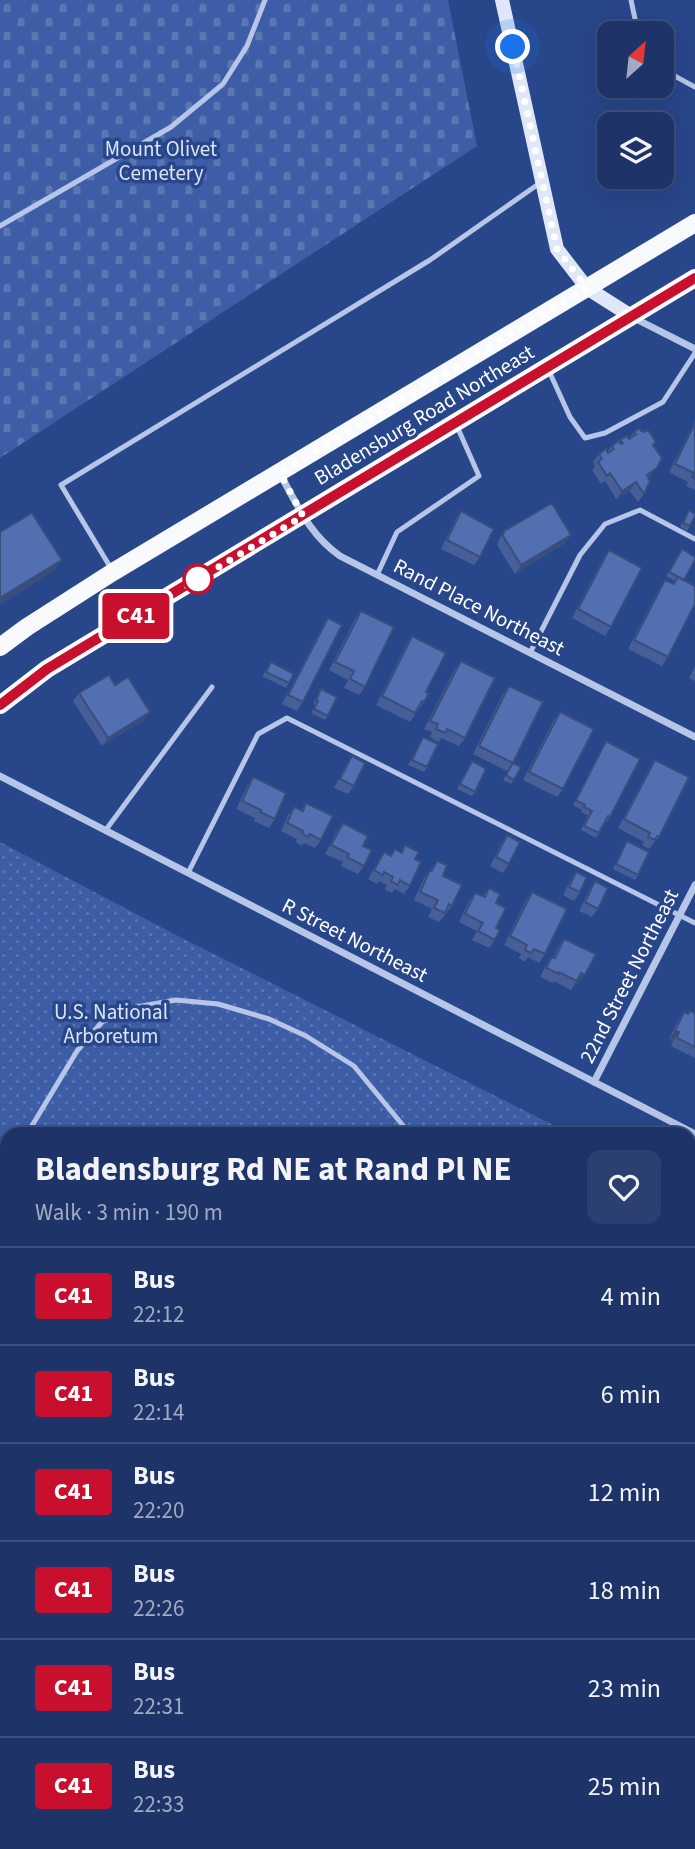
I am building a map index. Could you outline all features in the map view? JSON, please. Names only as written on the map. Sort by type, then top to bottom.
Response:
[{"type":"main road","points":[[502,0],[557,249],[587,288],[631,316]]},
{"type":"main road","name":"Bladensburg Road Northeast","points":[[0,647],[113,572],[695,223]]},
{"type":"main road","name":"Bladensburg Road Northeast","points":[[0,705],[47,669],[695,278]]},
{"type":"street","points":[[631,316],[695,351]]},
{"type":"street","name":"Rand Place Northeast","points":[[280,473],[318,538],[340,556],[695,737]]},
{"type":"street","name":"R Street Northeast","points":[[0,776],[681,1127]]},
{"type":"street","name":"22nd Street Northeast","points":[[594,1082],[695,885]]},
{"type":"lane","points":[[0,226],[171,127],[223,84],[247,46],[265,0]]},
{"type":"lane","points":[[631,0],[635,21]]},
{"type":"lane","points":[[674,76],[695,87]]},
{"type":"lane","points":[[113,572],[61,485],[430,260],[542,181]]},
{"type":"lane","points":[[547,366],[570,416],[585,438],[605,433],[663,402],[695,351]]},
{"type":"lane","points":[[377,575],[397,532],[479,476],[456,422]]},
{"type":"lane","points":[[530,653],[580,555],[605,524],[640,510],[695,539]]},
{"type":"lane","points":[[105,831],[212,687]]},
{"type":"lane","points":[[188,873],[258,734],[286,718],[695,923]]},
{"type":"lane","points":[[31,1127],[78,1051],[102,1022],[136,1007],[176,1000],[218,1004],[269,1019],[306,1036],[354,1066],[404,1127]]},
{"type":"green space","name":"Mount Olivet Cemetery","points":[[0,0],[448,0],[477,146],[0,458]]},
{"type":"green space","name":"U.S. National Arboretum","points":[[0,842],[176,935],[557,1127],[0,1127]]},
{"type":"building","points":[[695,423],[695,479],[692,477],[694,473],[675,464]]},
{"type":"building","points":[[639,428],[644,432],[648,430],[656,442],[653,445],[662,458],[657,468],[647,475],[650,481],[644,494],[636,482],[622,491],[610,473],[607,476],[598,462],[602,459],[599,454],[606,449],[608,453],[618,441],[623,443],[620,440],[627,436],[629,439]]},
{"type":"building","points":[[552,503],[571,535],[521,565],[503,536],[504,531]]},
{"type":"building","points":[[689,510],[695,514],[690,526],[683,523]]},
{"type":"building","points":[[461,511],[494,529],[480,557],[447,540]]},
{"type":"building","points":[[32,513],[62,560],[0,598],[0,532]]},
{"type":"building","points":[[682,549],[695,557],[684,580],[669,572]]},
{"type":"building","points":[[609,550],[642,568],[611,627],[578,609]]},
{"type":"building","points":[[678,577],[695,586],[695,604],[668,657],[634,640],[665,580],[674,584]]},
{"type":"building","points":[[361,611],[394,627],[365,687],[350,679],[354,671],[335,662]]},
{"type":"building","points":[[328,618],[342,625],[303,702],[288,695]]},
{"type":"building","points":[[412,636],[446,653],[426,692],[429,693],[415,713],[382,696]]},
{"type":"building","points":[[461,661],[495,678],[465,738],[447,729],[445,733],[436,729],[438,724],[430,721]]},
{"type":"building","points":[[271,662],[294,674],[289,683],[266,672]]},
{"type":"building","points":[[109,675],[115,685],[128,677],[150,712],[108,738],[79,693]]},
{"type":"building","points":[[509,686],[543,702],[513,763],[479,746]]},
{"type":"building","points":[[321,689],[337,697],[328,716],[314,709]]},
{"type":"building","points":[[560,712],[594,729],[563,789],[529,772]]},
{"type":"building","points":[[423,737],[438,744],[427,767],[412,760]]},
{"type":"building","points":[[606,741],[640,759],[599,833],[584,826],[592,811],[576,800]]},
{"type":"building","points":[[352,756],[365,763],[354,786],[340,779]]},
{"type":"building","points":[[655,760],[689,777],[655,840],[648,837],[650,833],[624,819]]},
{"type":"building","points":[[472,761],[486,769],[475,792],[460,784]]},
{"type":"building","points":[[513,763],[521,767],[514,780],[506,775]]},
{"type":"building","points":[[253,777],[286,793],[275,819],[242,801]]},
{"type":"building","points":[[306,803],[333,816],[321,840],[310,834],[308,837],[303,831],[287,823],[294,807],[303,811]]},
{"type":"building","points":[[343,823],[368,836],[363,846],[372,850],[364,866],[331,845]]},
{"type":"building","points":[[507,835],[520,842],[509,864],[496,857]]},
{"type":"building","points":[[627,841],[649,852],[638,875],[616,864]]},
{"type":"building","points":[[405,845],[419,852],[415,859],[421,862],[410,886],[400,880],[398,885],[391,881],[393,877],[374,870],[384,852],[391,856],[395,849],[402,853]]},
{"type":"building","points":[[437,861],[447,865],[443,876],[462,885],[452,906],[449,904],[445,913],[434,908],[438,900],[420,892]]},
{"type":"building","points":[[576,872],[587,877],[580,892],[569,887]]},
{"type":"building","points":[[595,881],[608,888],[598,909],[585,902]]},
{"type":"building","points":[[489,888],[500,894],[496,903],[506,908],[496,928],[500,930],[495,940],[478,931],[483,923],[465,914],[475,893],[485,897]]},
{"type":"building","points":[[532,892],[567,909],[545,954],[534,949],[531,953],[525,950],[527,945],[510,936]]},
{"type":"building","points":[[564,939],[596,954],[585,975],[581,973],[577,981],[546,968],[552,957],[555,958]]},
{"type":"building","points":[[690,1011],[695,1013],[695,1047],[677,1038],[679,1032],[675,1031],[684,1012],[688,1014]]},
{"type":"bus line","name":"C41","points":[[0,705],[47,669],[695,278]]},
{"type":"route","points":[[198,579],[187,586],[303,516],[280,473],[587,288],[557,249],[513,47]]}]
